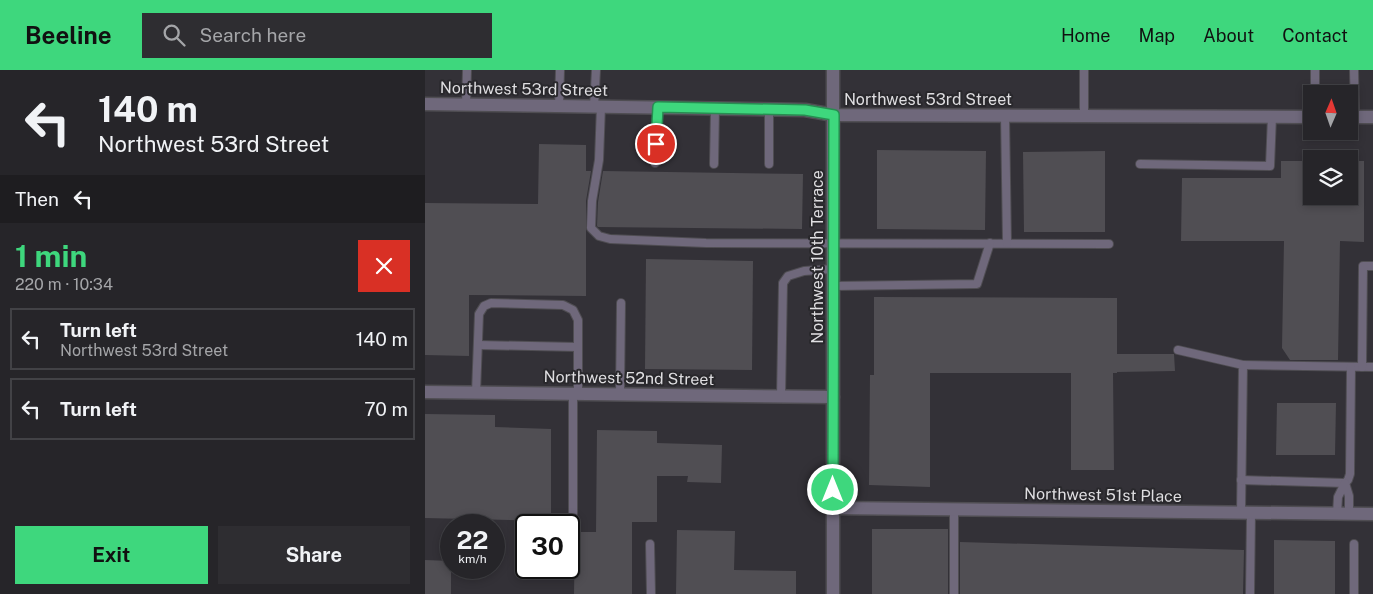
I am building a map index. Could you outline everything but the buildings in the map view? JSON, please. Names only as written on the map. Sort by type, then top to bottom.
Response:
[{"type":"street","name":"Northwest 10th Terrace","points":[[833,70],[833,594]]},
{"type":"street","name":"Northwest 53rd Street","points":[[425,104],[769,109],[805,110],[834,115],[1303,117]]},
{"type":"street","points":[[1358,117],[1373,117]]},
{"type":"street","name":"Northwest 52nd Street","points":[[425,392],[833,397]]},
{"type":"street","name":"Northwest 51st Place","points":[[833,508],[1373,514]]},
{"type":"lane","points":[[466,104],[467,70]]},
{"type":"lane","points":[[559,106],[560,70]]},
{"type":"lane","points":[[596,70],[599,160],[592,201],[591,228],[599,236],[610,239],[705,243],[1109,244]]},
{"type":"lane","points":[[1084,70],[1084,116]]},
{"type":"lane","points":[[1315,70],[1315,85]]},
{"type":"lane","points":[[1353,85],[1354,70]]},
{"type":"lane","points":[[655,163],[658,107]]},
{"type":"lane","points":[[714,164],[715,108]]},
{"type":"lane","points":[[769,109],[769,164]]},
{"type":"lane","points":[[1005,115],[1007,243]]},
{"type":"lane","points":[[1140,164],[1270,166],[1272,116]]},
{"type":"lane","points":[[833,286],[977,284],[990,243]]},
{"type":"lane","points":[[1363,367],[1363,266],[1373,266]]},
{"type":"lane","points":[[781,397],[783,283],[788,276],[804,271],[833,269]]},
{"type":"lane","points":[[476,393],[479,314],[484,306],[491,303],[563,305],[573,310],[578,320],[573,513]]},
{"type":"lane","points":[[620,394],[621,303]]},
{"type":"lane","points":[[478,345],[578,347]]},
{"type":"lane","points":[[1178,350],[1243,365],[1373,367]]},
{"type":"lane","points":[[1243,365],[1241,480],[1246,513],[1250,594]]},
{"type":"lane","points":[[1343,514],[1338,497],[1350,474],[1351,367]]},
{"type":"lane","points":[[1241,480],[1345,483]]},
{"type":"lane","points":[[1343,514],[1349,496],[1345,483]]},
{"type":"lane","points":[[954,509],[954,594]]},
{"type":"lane","points":[[650,544],[651,594]]},
{"type":"lane","points":[[1354,544],[1354,594]]},
{"type":"route","points":[[656,144],[658,107],[805,110],[834,115],[833,490]]}]
